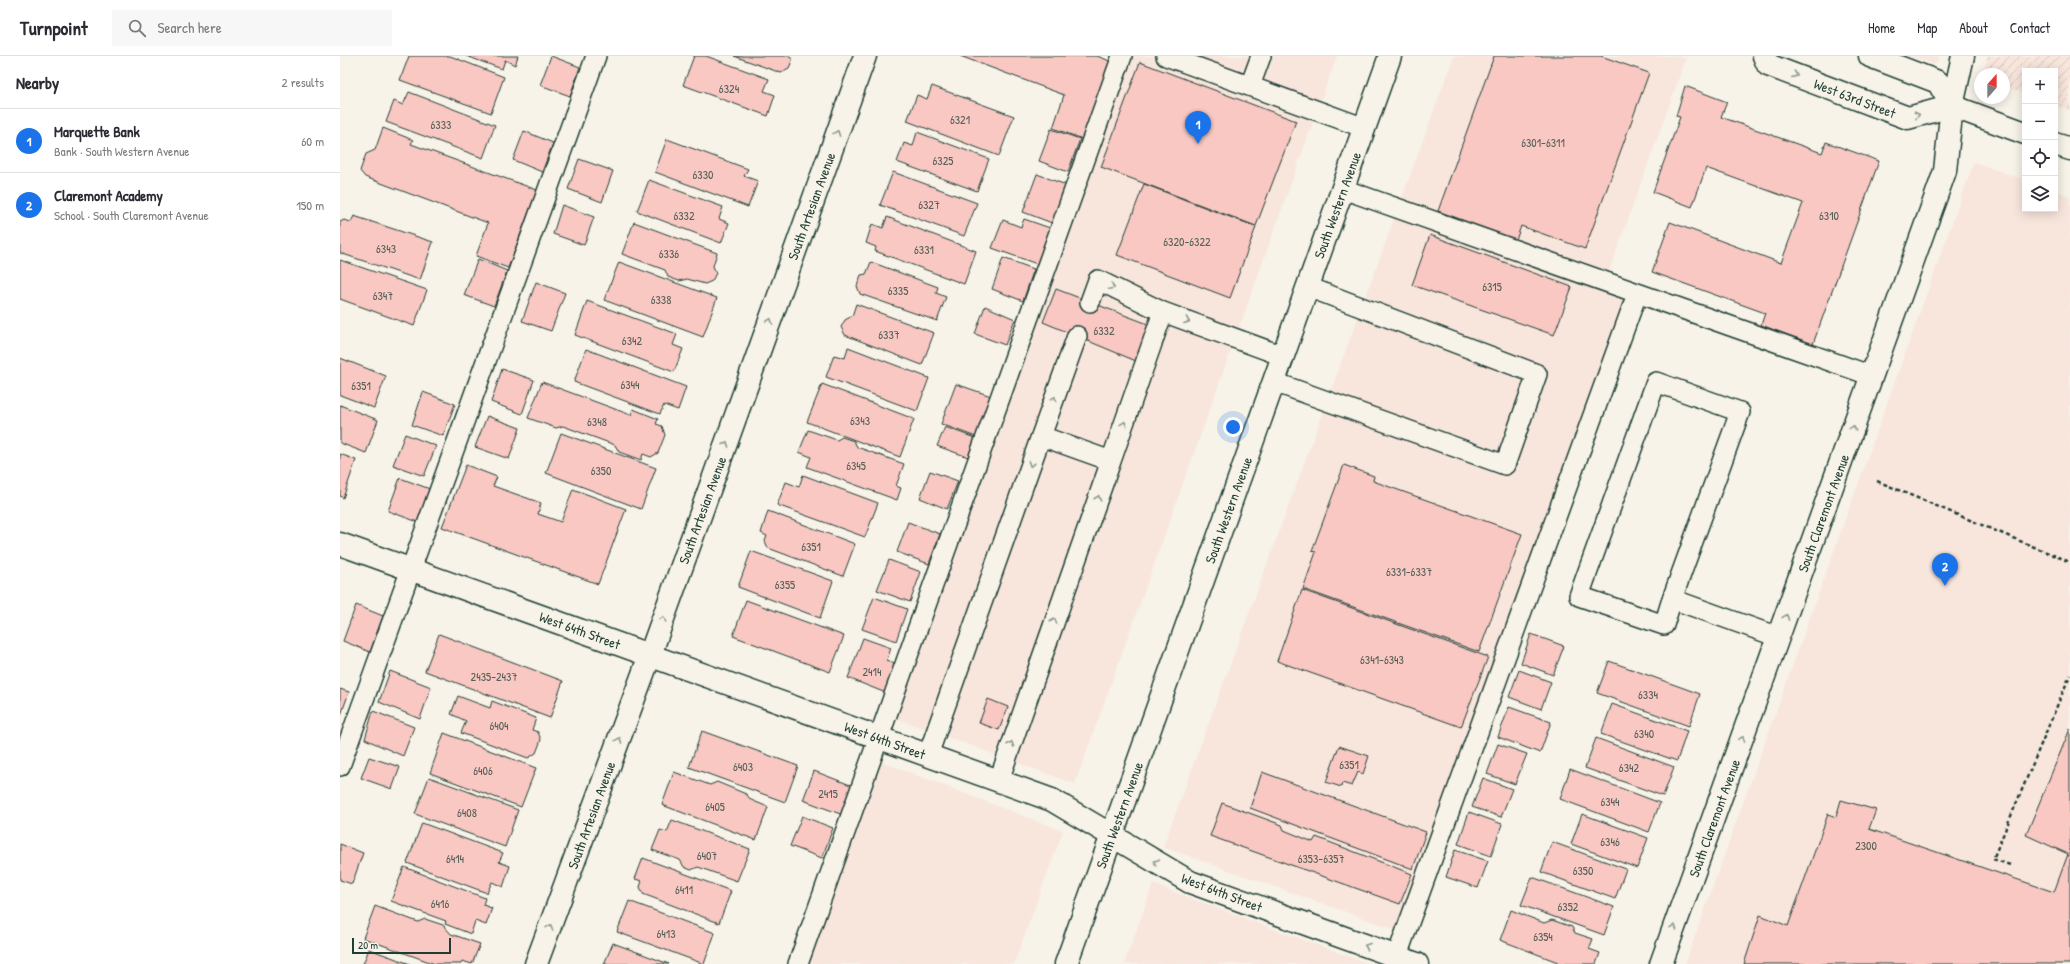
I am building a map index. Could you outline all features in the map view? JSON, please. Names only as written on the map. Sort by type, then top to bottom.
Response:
[{"type":"street","name":"South Artesian Avenue","points":[[536,964],[650,655],[865,56]]},
{"type":"street","name":"South Western Avenue","points":[[1066,964],[1390,56]]},
{"type":"street","name":"West 63rd Street","points":[[1764,56],[1768,65],[1908,118],[1952,106]]},
{"type":"street","points":[[1870,56],[1938,82],[1952,106],[2022,132]]},
{"type":"street","name":"South Claremont Avenue","points":[[1661,964],[1945,171],[1952,106],[1963,56]]},
{"type":"street","points":[[2058,145],[2070,149]]},
{"type":"street","name":"West 64th Street","points":[[340,544],[1052,800],[1190,882],[1395,960],[1417,964]]},
{"type":"lane","points":[[340,766],[596,56]]},
{"type":"lane","points":[[798,964],[1122,56]]},
{"type":"lane","points":[[1166,56],[1196,61],[1250,86],[1365,128]]},
{"type":"lane","points":[[1250,86],[1260,56]]},
{"type":"lane","points":[[1343,189],[1872,376]]},
{"type":"lane","points":[[1090,302],[1098,280],[1163,312],[1283,356]]},
{"type":"lane","points":[[1274,382],[1505,465],[1537,374],[1308,287]]},
{"type":"lane","points":[[1395,960],[1637,294]]},
{"type":"lane","points":[[999,780],[1163,312]]},
{"type":"lane","points":[[928,755],[1040,436],[1077,336]]},
{"type":"lane","points":[[1656,382],[1740,412],[1672,599],[1664,625],[1579,596],[1656,382]]},
{"type":"lane","points":[[1040,436],[1111,460]]},
{"type":"lane","points":[[1672,599],[1778,637]]},
{"type":"path","points":[[1877,481],[2070,562]]},
{"type":"path","points":[[2010,865],[1992,859],[2070,675]]},
{"type":"shaded area","points":[[1122,56],[1337,56],[1075,784],[887,715]]},
{"type":"shaded area","points":[[1454,56],[1678,56],[1686,59],[1605,283],[1637,294],[1405,933],[1163,847]]},
{"type":"shaded area","points":[[1911,56],[1939,56],[1936,65]]},
{"type":"shaded area","points":[[1988,56],[2070,56],[2070,110],[2058,106],[2058,68],[2022,68],[2022,93],[2010,88],[2010,68],[1984,68]]},
{"type":"shaded area","points":[[1974,162],[2022,179],[2022,212],[2058,212],[2058,192],[2070,196],[2070,964],[1685,964]]},
{"type":"shaded area","points":[[872,758],[1063,831],[1014,964],[798,964]]},
{"type":"shaded area","points":[[1153,884],[1369,964],[1124,964]]},
{"type":"building","points":[[409,56],[450,56],[504,77],[491,113],[400,80]]},
{"type":"building","points":[[466,56],[518,56],[515,65],[505,60],[502,69]]},
{"type":"building","points":[[551,56],[580,67],[570,96],[540,85]]},
{"type":"building","points":[[694,56],[706,56],[769,79],[764,91],[775,95],[768,116],[683,85]]},
{"type":"building","points":[[734,56],[790,56],[792,60],[789,69],[781,73]]},
{"type":"building","points":[[960,56],[1097,56],[1115,63],[1085,140],[1053,128],[1064,95]]},
{"type":"building","points":[[1494,56],[1601,56],[1649,73],[1585,249],[1521,226],[1516,240],[1438,211]]},
{"type":"building","points":[[1140,62],[1296,121],[1256,226],[1101,167]]},
{"type":"building","points":[[932,86],[1014,116],[999,156],[907,121],[917,95],[927,99]]},
{"type":"building","points":[[1685,86],[1727,102],[1721,117],[1822,153],[1826,142],[1879,161],[1813,344],[1761,325],[1765,313],[1652,272],[1670,222],[1781,263],[1803,203],[1706,168],[1692,207],[1653,192],[1680,117],[1676,116]]},
{"type":"building","points":[[409,92],[495,125],[483,158],[386,122],[394,101],[403,105]]},
{"type":"building","points":[[383,128],[413,140],[411,144],[537,190],[508,268],[476,256],[488,223],[365,177],[360,171],[366,154],[375,150]]},
{"type":"building","points":[[1051,129],[1080,139],[1068,172],[1039,161]]},
{"type":"building","points":[[524,131],[553,143],[542,172],[513,160]]},
{"type":"building","points":[[917,132],[989,159],[977,191],[897,162],[904,143],[913,146]]},
{"type":"building","points":[[667,139],[748,169],[744,176],[758,181],[748,207],[655,172]]},
{"type":"building","points":[[579,159],[613,171],[602,202],[568,189]]},
{"type":"building","points":[[893,172],[977,203],[964,236],[880,205]]},
{"type":"building","points":[[1037,174],[1066,185],[1052,223],[1023,212]]},
{"type":"building","points":[[649,180],[723,207],[719,219],[729,223],[721,243],[637,211]]},
{"type":"building","points":[[1144,184],[1256,227],[1230,298],[1117,255]]},
{"type":"building","points":[[562,205],[594,217],[584,245],[553,234]]},
{"type":"building","points":[[354,216],[433,242],[420,280],[340,253],[340,222],[344,220],[351,222]]},
{"type":"building","points":[[887,217],[976,251],[964,284],[875,251],[876,247],[866,243],[872,224],[883,228]]},
{"type":"building","points":[[1024,219],[1050,228],[1037,264],[992,248],[1003,220],[1021,227]]},
{"type":"building","points":[[634,222],[717,253],[713,266],[716,273],[712,281],[705,284],[687,279],[679,281],[668,277],[665,270],[622,254]]},
{"type":"building","points":[[1430,235],[1572,287],[1554,335],[1412,285]]},
{"type":"building","points":[[1003,258],[1034,269],[1023,301],[992,289]]},
{"type":"building","points":[[478,259],[507,271],[494,306],[464,295]]},
{"type":"building","points":[[340,260],[427,290],[414,326],[340,299]]},
{"type":"building","points":[[619,262],[717,298],[703,337],[604,300]]},
{"type":"building","points":[[871,262],[938,287],[936,293],[946,297],[937,321],[860,294],[857,286],[861,275],[866,274]]},
{"type":"building","points":[[536,282],[565,293],[551,331],[522,321]]},
{"type":"building","points":[[1056,289],[1148,324],[1136,361],[1043,322]]},
{"type":"building","points":[[587,301],[677,334],[673,345],[683,349],[674,372],[575,335]]},
{"type":"building","points":[[856,304],[934,333],[922,365],[845,335],[841,327],[845,320],[852,316]]},
{"type":"building","points":[[985,306],[1015,319],[1005,345],[975,334]]},
{"type":"building","points":[[848,347],[929,378],[917,411],[826,377],[834,355],[845,358]]},
{"type":"building","points":[[586,349],[686,387],[678,410],[664,405],[660,414],[574,382]]},
{"type":"building","points":[[340,358],[386,376],[374,408],[340,395]]},
{"type":"building","points":[[502,369],[534,380],[522,414],[491,402]]},
{"type":"building","points":[[542,382],[631,415],[633,409],[658,419],[656,424],[662,426],[665,435],[658,453],[651,457],[643,454],[641,460],[619,452],[615,445],[563,426],[556,428],[528,418]]},
{"type":"building","points":[[822,384],[914,419],[900,457],[807,422]]},
{"type":"building","points":[[956,384],[991,396],[976,437],[941,424]]},
{"type":"building","points":[[423,392],[455,404],[443,436],[412,425]]},
{"type":"building","points":[[340,405],[378,420],[366,453],[340,443]]},
{"type":"building","points":[[487,416],[520,428],[509,459],[475,447]]},
{"type":"building","points":[[945,427],[975,438],[968,457],[937,446]]},
{"type":"building","points":[[808,430],[837,440],[842,437],[854,441],[857,447],[904,464],[896,486],[901,488],[897,500],[807,467],[811,457],[799,452]]},
{"type":"building","points":[[561,433],[656,468],[641,509],[546,473]]},
{"type":"building","points":[[405,434],[436,446],[424,476],[393,465]]},
{"type":"building","points":[[340,454],[356,460],[343,498],[340,496]]},
{"type":"building","points":[[466,465],[497,477],[493,486],[541,503],[538,514],[561,522],[573,489],[626,509],[598,584],[442,527]]},
{"type":"building","points":[[1344,465],[1374,476],[1373,481],[1522,534],[1479,652],[1303,589],[1316,552],[1312,551]]},
{"type":"building","points":[[930,471],[958,481],[947,509],[920,498]]},
{"type":"building","points":[[803,475],[878,503],[865,537],[777,505],[786,482],[799,487]]},
{"type":"building","points":[[400,478],[430,489],[418,522],[388,511]]},
{"type":"building","points":[[768,511],[855,544],[843,576],[768,548],[765,541],[767,536],[761,533]]},
{"type":"building","points":[[908,522],[940,534],[929,564],[897,552]]},
{"type":"building","points":[[751,551],[833,581],[820,618],[738,587]]},
{"type":"building","points":[[889,560],[921,572],[910,602],[877,590]]},
{"type":"building","points":[[1302,590],[1488,657],[1461,727],[1277,661]]},
{"type":"building","points":[[874,597],[907,609],[896,641],[862,629]]},
{"type":"building","points":[[746,600],[844,636],[830,672],[733,636]]},
{"type":"building","points":[[356,605],[383,616],[370,652],[343,641]]},
{"type":"building","points":[[439,634],[563,681],[550,718],[425,671]]},
{"type":"building","points":[[1531,634],[1564,646],[1553,675],[1521,663]]},
{"type":"building","points":[[863,638],[891,648],[887,660],[897,664],[886,693],[848,678]]},
{"type":"building","points":[[1609,661],[1700,694],[1689,726],[1597,693]]},
{"type":"building","points":[[1519,670],[1551,682],[1541,709],[1509,697]]},
{"type":"building","points":[[390,671],[431,687],[420,719],[379,702]]},
{"type":"building","points":[[340,689],[349,692],[340,718]]},
{"type":"building","points":[[458,696],[490,708],[492,701],[536,718],[532,730],[538,732],[541,740],[536,753],[528,758],[461,733],[466,721],[451,714]]},
{"type":"building","points":[[988,699],[1008,707],[999,730],[979,723]]},
{"type":"building","points":[[1612,704],[1687,731],[1677,761],[1601,734]]},
{"type":"building","points":[[1509,707],[1551,722],[1540,753],[1498,737]]},
{"type":"building","points":[[373,711],[414,727],[403,756],[365,739]]},
{"type":"building","points":[[2070,729],[2070,964],[1744,964],[1760,915],[1788,926],[1828,814],[1836,817],[1841,800],[1876,810],[1869,829],[2054,892],[2068,854],[2026,835]]},
{"type":"building","points":[[702,731],[798,766],[785,802],[689,767]]},
{"type":"building","points":[[444,733],[536,768],[521,807],[430,773]]},
{"type":"building","points":[[1596,738],[1674,767],[1663,796],[1585,768]]},
{"type":"building","points":[[1498,744],[1527,754],[1515,784],[1487,774]]},
{"type":"building","points":[[1339,746],[1369,756],[1363,774],[1358,772],[1352,786],[1342,783],[1341,787],[1326,782]]},
{"type":"building","points":[[369,757],[400,767],[392,789],[361,778]]},
{"type":"building","points":[[1570,769],[1660,803],[1649,832],[1560,799]]},
{"type":"building","points":[[814,771],[853,786],[843,815],[803,800]]},
{"type":"building","points":[[674,772],[710,785],[717,782],[746,794],[751,800],[768,807],[756,840],[662,805]]},
{"type":"building","points":[[1262,772],[1426,832],[1413,869],[1250,808]]},
{"type":"building","points":[[429,777],[518,810],[505,847],[415,814]]},
{"type":"building","points":[[1483,778],[1512,789],[1501,817],[1472,807]]},
{"type":"building","points":[[1222,803],[1282,825],[1284,830],[1313,842],[1316,837],[1412,874],[1400,904],[1210,836]]},
{"type":"building","points":[[1469,812],[1502,824],[1491,856],[1458,844]]},
{"type":"building","points":[[1582,814],[1648,838],[1637,868],[1571,844]]},
{"type":"building","points":[[802,816],[833,828],[822,858],[790,846]]},
{"type":"building","points":[[672,820],[750,849],[737,881],[698,867],[691,870],[684,867],[680,860],[652,850],[660,830],[667,832]]},
{"type":"building","points":[[422,823],[503,853],[499,862],[510,866],[503,887],[492,882],[487,893],[407,863]]},
{"type":"building","points":[[1552,842],[1626,869],[1615,899],[1541,872]]},
{"type":"building","points":[[340,844],[363,853],[352,884],[340,880]]},
{"type":"building","points":[[1455,850],[1488,861],[1478,888],[1446,877]]},
{"type":"building","points":[[643,858],[731,891],[719,923],[643,894],[640,887],[642,881],[635,879]]},
{"type":"building","points":[[404,867],[485,898],[483,905],[492,908],[486,925],[475,921],[471,934],[445,924],[446,921],[391,901]]},
{"type":"building","points":[[1532,877],[1614,907],[1604,935],[1521,905]]},
{"type":"building","points":[[629,901],[715,933],[704,964],[617,932]]},
{"type":"building","points":[[375,906],[418,922],[425,919],[443,925],[451,934],[480,944],[472,964],[462,961],[461,964],[435,964],[363,938]]},
{"type":"building","points":[[1511,910],[1544,923],[1552,920],[1572,927],[1575,933],[1593,939],[1589,949],[1600,953],[1596,964],[1563,964],[1500,940]]},
{"type":"building","points":[[613,943],[669,964],[604,964]]},
{"type":"building","points":[[369,949],[410,964],[363,964]]},
{"type":"place","name":"Marquette Bank","points":[[1198,144]]},
{"type":"place","name":"Claremont Academy","points":[[1945,586]]}]
